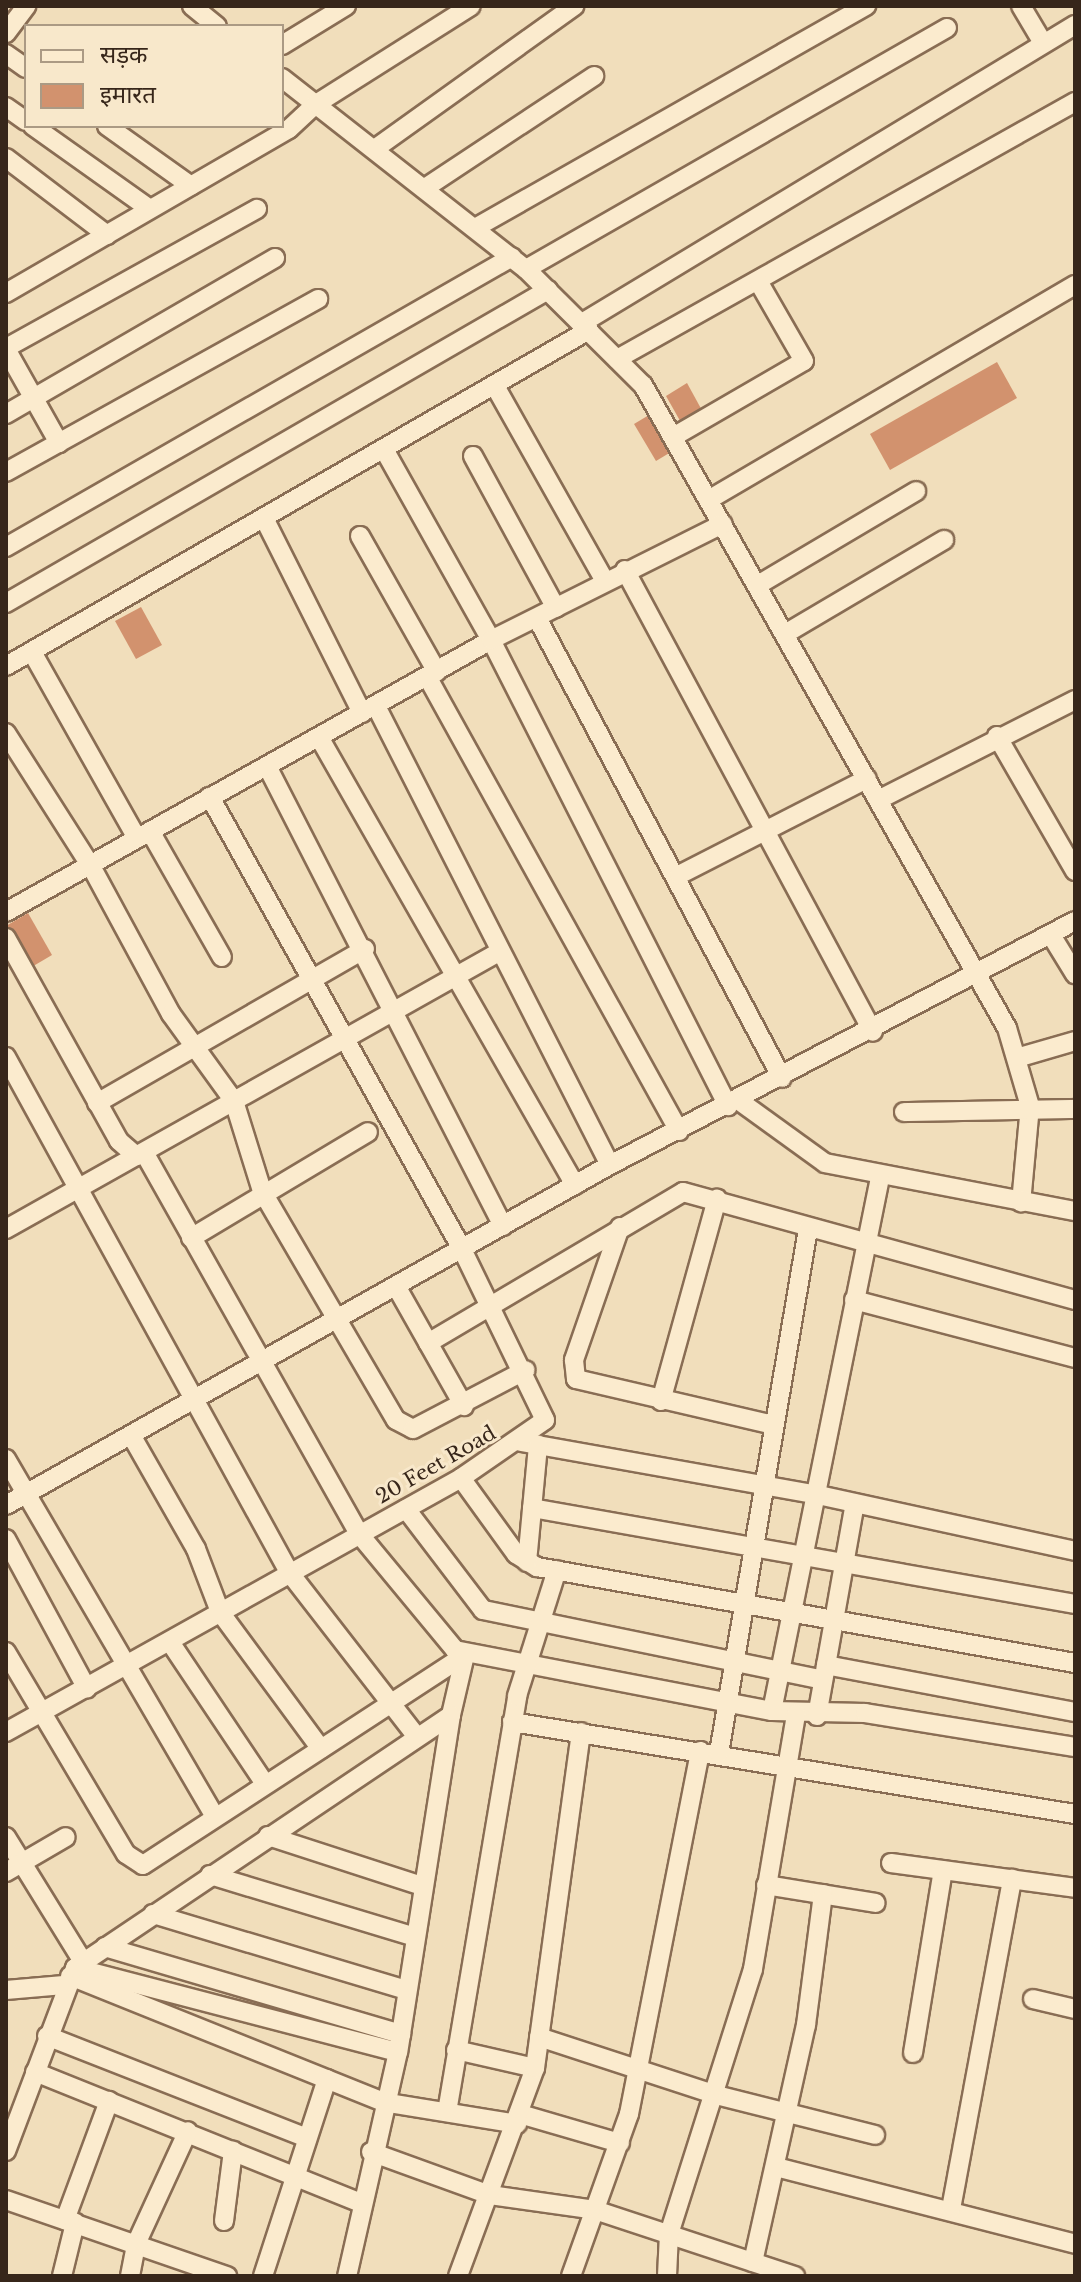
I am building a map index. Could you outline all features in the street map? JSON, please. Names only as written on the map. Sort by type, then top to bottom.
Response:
[{"type":"street","points":[[6,33],[26,6]]},
{"type":"street","points":[[284,44],[346,6]]},
{"type":"street","points":[[6,293],[289,129],[316,104],[471,6]]},
{"type":"street","points":[[376,148],[574,6]]},
{"type":"street","points":[[475,228],[866,6]]},
{"type":"street","points":[[1021,6],[1043,43]]},
{"type":"street","points":[[196,7],[215,24]]},
{"type":"street","points":[[6,547],[947,28]]},
{"type":"street","points":[[6,666],[495,386],[1043,43],[1073,31]]},
{"type":"street","points":[[6,54],[24,67]]},
{"type":"street","points":[[425,188],[594,76]]},
{"type":"street","points":[[284,80],[376,148],[519,263],[617,359],[673,437],[1020,1057],[1030,1106],[1021,1203]]},
{"type":"street","points":[[617,359],[1075,102]]},
{"type":"street","points":[[6,107],[24,120]]},
{"type":"street","points":[[36,128],[150,209]]},
{"type":"street","points":[[110,128],[191,186]]},
{"type":"street","points":[[6,158],[107,235]]},
{"type":"street","points":[[59,443],[6,348],[257,209]]},
{"type":"street","points":[[6,414],[275,258]]},
{"type":"street","points":[[673,437],[804,361],[758,281]]},
{"type":"street","points":[[710,499],[1075,285]]},
{"type":"street","points":[[6,603],[548,290]]},
{"type":"street","points":[[6,472],[318,299]]},
{"type":"street","points":[[495,386],[605,581]]},
{"type":"street","points":[[385,451],[491,640],[733,1103],[807,1156],[880,1178],[1075,1211]]},
{"type":"street","points":[[473,456],[556,608]]},
{"type":"street","points":[[758,585],[916,491]]},
{"type":"street","points":[[265,520],[499,952],[610,1165]]},
{"type":"street","points":[[6,912],[491,640],[625,570],[723,524]]},
{"type":"street","points":[[360,536],[679,1131]]},
{"type":"street","points":[[785,634],[944,540]]},
{"type":"street","points":[[625,570],[768,831],[873,1032]]},
{"type":"street","points":[[537,618],[679,875],[782,1078]]},
{"type":"street","points":[[32,652],[222,957]]},
{"type":"street","points":[[878,800],[997,736],[1075,700]]},
{"type":"street","points":[[6,733],[194,1049],[234,1101],[262,1191],[332,1323],[403,1427],[464,1406],[526,1370]]},
{"type":"street","points":[[997,736],[1075,871]]},
{"type":"street","points":[[319,737],[575,1185]]},
{"type":"street","points":[[267,766],[365,949],[503,1226]]},
{"type":"street","points":[[679,875],[867,779]]},
{"type":"street","points":[[210,797],[526,1370],[545,1420],[529,1443],[532,1508],[527,1562]]},
{"type":"street","points":[[6,1505],[610,1165],[873,1032],[1075,921]]},
{"type":"street","points":[[1051,935],[1075,974]]},
{"type":"street","points":[[6,938],[97,1103],[136,1156]]},
{"type":"street","points":[[97,1103],[365,949]]},
{"type":"street","points":[[6,1229],[499,952]]},
{"type":"street","points":[[1020,1057],[1075,1041]]},
{"type":"street","points":[[6,1057],[191,1402],[289,1572],[393,1702],[416,1736]]},
{"type":"street","points":[[904,1112],[1030,1106],[1075,1109]]},
{"type":"street","points":[[191,1238],[262,1191],[368,1132]]},
{"type":"street","points":[[136,1156],[145,1154],[259,1364],[360,1535],[439,1637],[465,1655],[772,1711],[817,1716],[865,1713],[1075,1747]]},
{"type":"street","points":[[772,1711],[880,1178]]},
{"type":"street","points":[[428,1343],[493,1309],[669,1195],[717,1199],[808,1229],[1075,1300]]},
{"type":"street","points":[[661,1401],[717,1199]]},
{"type":"street","points":[[620,1227],[574,1371],[582,1384],[774,1425]]},
{"type":"street","points":[[571,2276],[620,2143],[709,1752],[728,1703],[808,1229]]},
{"type":"street","points":[[396,1286],[464,1406]]},
{"type":"street","points":[[854,1300],[1075,1358]]},
{"type":"street","points":[[131,1435],[196,1549],[220,1612],[321,1749]]},
{"type":"street","points":[[529,1443],[814,1494],[1075,1551]]},
{"type":"street","name":"20 Feet Road","points":[[6,1732],[126,1668],[289,1572],[529,1443]]},
{"type":"street","points":[[6,1459],[215,1816]]},
{"type":"street","points":[[461,1478],[527,1562],[557,1570],[792,1609],[1075,1663]]},
{"type":"street","points":[[817,1716],[855,1503]]},
{"type":"street","points":[[532,1508],[1075,1604]]},
{"type":"street","points":[[406,1509],[477,1604],[544,1623],[780,1672],[824,1673],[1075,1712]]},
{"type":"street","points":[[6,1539],[87,1689]]},
{"type":"street","points":[[447,2112],[512,1722],[524,1666],[544,1623],[557,1570]]},
{"type":"street","points":[[170,1642],[265,1784]]},
{"type":"street","points":[[6,1652],[133,1862],[143,1865],[465,1655]]},
{"type":"street","points":[[347,2276],[371,2152],[400,2043],[422,1886],[451,1715],[465,1655]]},
{"type":"street","points":[[667,2276],[669,2234],[716,2095],[753,1969],[796,1714]]},
{"type":"street","points":[[6,2151],[47,2036],[77,1972],[105,1947],[153,1914],[451,1715]]},
{"type":"street","points":[[512,1722],[1075,1814]]},
{"type":"street","points":[[458,2276],[535,2068],[581,1732]]},
{"type":"street","points":[[268,1836],[422,1886]]},
{"type":"street","points":[[6,1837],[12,1868],[77,1972],[383,2102],[518,2119],[620,2143]]},
{"type":"street","points":[[12,1868],[66,1837]]},
{"type":"street","points":[[891,1863],[1075,1888]]},
{"type":"street","points":[[913,2053],[943,1870]]},
{"type":"street","points":[[210,1875],[415,1937]]},
{"type":"street","points":[[951,2209],[1012,1879]]},
{"type":"street","points":[[766,1885],[876,1903]]},
{"type":"street","points":[[759,2268],[823,1894]]},
{"type":"street","points":[[153,1914],[407,1990]]},
{"type":"street","points":[[105,1947],[400,2043]]},
{"type":"street","points":[[6,1990],[77,1972],[400,2043]]},
{"type":"street","points":[[1033,1999],[1075,2009]]},
{"type":"street","points":[[47,2036],[307,2138]]},
{"type":"street","points":[[539,2037],[716,2095],[875,2135]]},
{"type":"street","points":[[456,2050],[535,2068]]},
{"type":"street","points":[[35,2072],[361,2203]]},
{"type":"street","points":[[263,2276],[327,2079]]},
{"type":"street","points":[[62,2276],[70,2222],[109,2101]]},
{"type":"street","points":[[130,2276],[136,2244],[188,2131]]},
{"type":"street","points":[[224,2221],[233,2151]]},
{"type":"street","points":[[371,2152],[490,2195],[595,2210],[759,2268],[795,2276]]},
{"type":"street","points":[[776,2167],[951,2209],[1075,2244]]},
{"type":"street","points":[[6,2200],[216,2274]]},
{"type":"building","points":[[997,362],[1017,398],[890,470],[870,434]]},
{"type":"building","points":[[687,383],[704,414],[683,426],[666,396]]},
{"type":"building","points":[[654,412],[676,449],[656,461],[634,424]]},
{"type":"building","points":[[141,607],[162,645],[136,659],[115,621]]},
{"type":"building","points":[[28,913],[52,955],[30,968],[6,926]]}]
